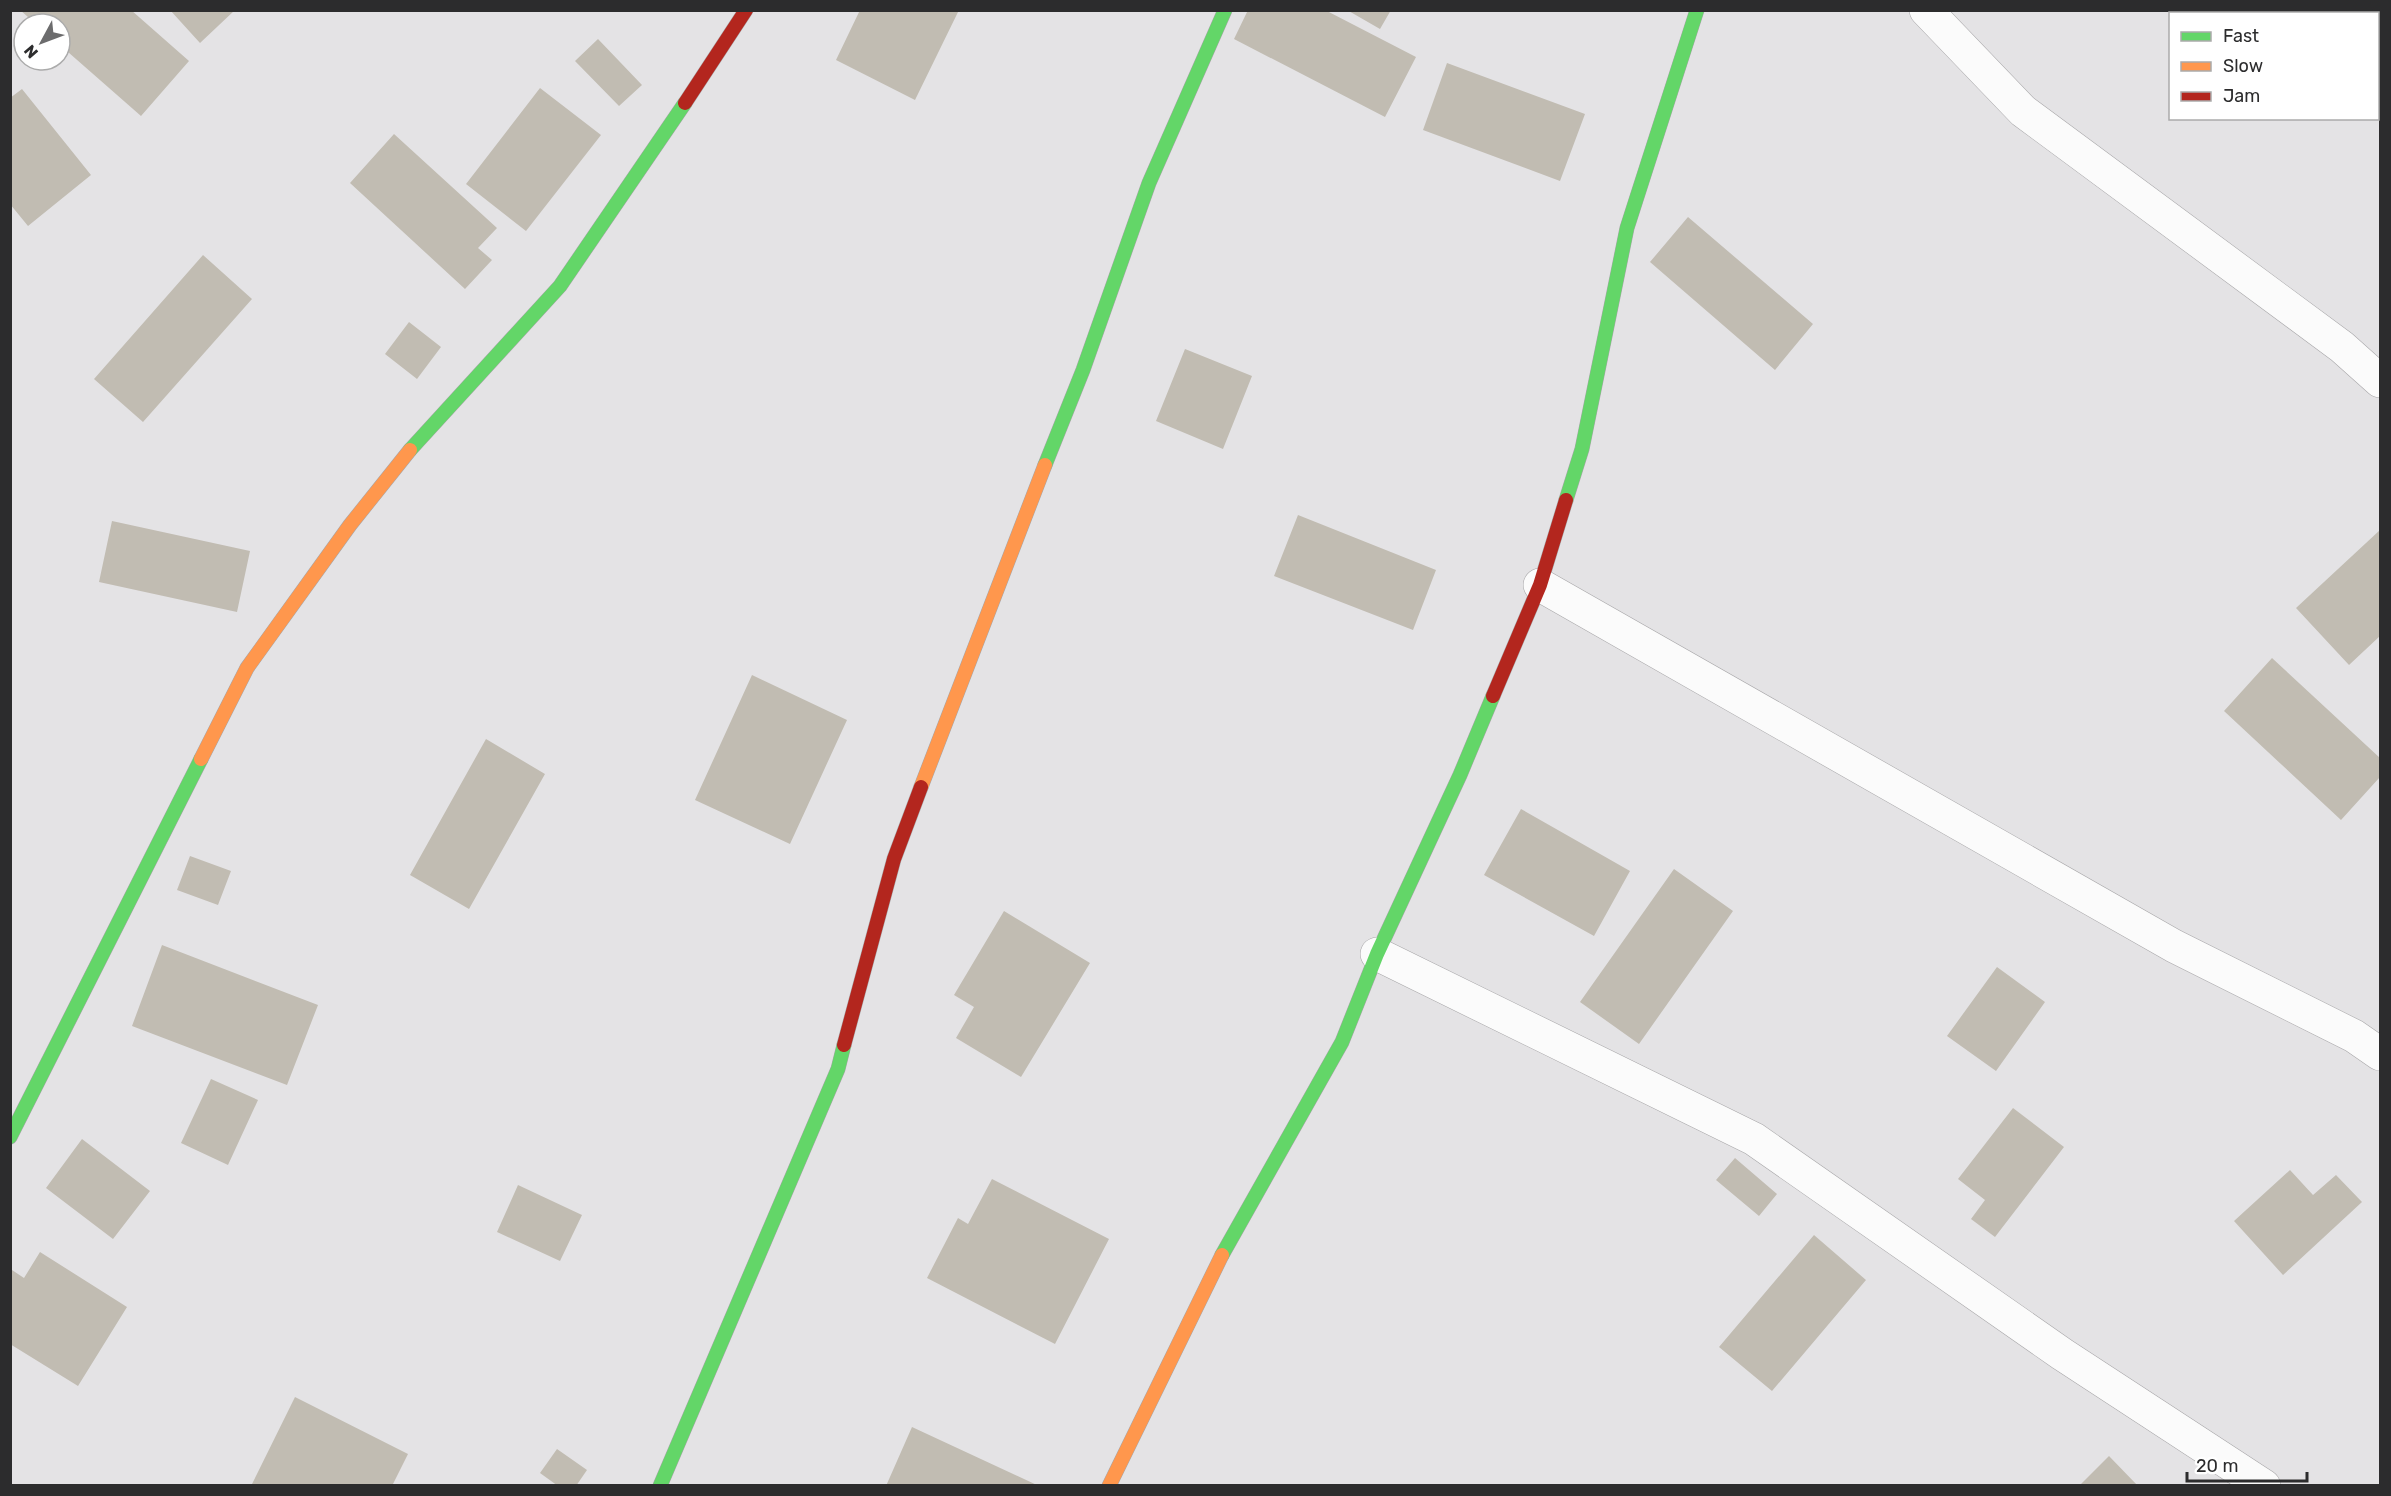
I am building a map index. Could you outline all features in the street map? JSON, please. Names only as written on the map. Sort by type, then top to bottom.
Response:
[{"type":"street","points":[[10,1137],[247,668],[350,525],[400,461],[560,286],[655,149],[746,10]]},
{"type":"street","points":[[660,1485],[838,1069],[894,859],[996,589],[1083,370],[1149,183],[1225,10]]},
{"type":"street","points":[[1109,1485],[1236,1228],[1342,1042],[1377,954],[1460,774],[1540,585],[1582,449],[1627,228],[1697,10]]},
{"type":"street","points":[[1926,10],[2023,111],[2342,347],[2380,381]]},
{"type":"street","points":[[1540,585],[2174,946],[2354,1036],[2380,1054]]},
{"type":"street","points":[[1377,954],[1754,1139],[2062,1354],[2264,1485]]},
{"type":"building","points":[[20,10],[131,10],[189,61],[141,116],[72,56],[72,12],[22,12]]},
{"type":"building","points":[[170,10],[235,10],[200,43]]},
{"type":"building","points":[[860,10],[959,10],[915,100],[836,60]]},
{"type":"building","points":[[1248,10],[1325,10],[1416,57],[1385,117],[1234,39]]},
{"type":"building","points":[[1347,10],[1391,10],[1380,29]]},
{"type":"building","points":[[598,39],[642,85],[619,106],[575,61]]},
{"type":"building","points":[[1447,63],[1585,114],[1560,181],[1423,130]]},
{"type":"building","points":[[540,88],[601,135],[526,231],[466,184]]},
{"type":"building","points":[[22,89],[91,175],[28,226],[10,204],[10,98]]},
{"type":"building","points":[[394,134],[497,228],[478,248],[492,260],[465,289],[350,183]]},
{"type":"building","points":[[1688,217],[1813,324],[1775,370],[1650,262]]},
{"type":"building","points":[[203,255],[252,299],[143,422],[94,379]]},
{"type":"building","points":[[409,322],[441,347],[417,379],[385,354]]},
{"type":"building","points":[[1185,349],[1252,376],[1223,449],[1156,421]]},
{"type":"building","points":[[1298,515],[1436,570],[1413,630],[1274,576]]},
{"type":"building","points":[[112,521],[250,551],[237,612],[99,582]]},
{"type":"building","points":[[2380,530],[2380,636],[2349,665],[2296,608]]},
{"type":"building","points":[[2272,658],[2380,758],[2380,777],[2341,820],[2224,711]]},
{"type":"building","points":[[752,675],[847,720],[790,844],[695,800]]},
{"type":"building","points":[[486,739],[545,774],[469,909],[410,875]]},
{"type":"building","points":[[1521,809],[1630,871],[1594,936],[1484,875]]},
{"type":"building","points":[[190,856],[231,871],[218,905],[177,890]]},
{"type":"building","points":[[1674,869],[1733,911],[1639,1044],[1580,1002]]},
{"type":"building","points":[[1004,911],[1090,963],[1021,1077],[956,1038],[974,1007],[954,995]]},
{"type":"building","points":[[162,945],[318,1005],[287,1085],[132,1026]]},
{"type":"building","points":[[1997,967],[2045,1002],[1996,1071],[1947,1036]]},
{"type":"building","points":[[211,1079],[258,1100],[228,1165],[181,1143]]},
{"type":"building","points":[[2013,1108],[2064,1147],[1995,1237],[1971,1219],[1985,1200],[1958,1179]]},
{"type":"building","points":[[82,1139],[150,1191],[113,1239],[46,1188]]},
{"type":"building","points":[[1735,1158],[1777,1194],[1759,1216],[1716,1180]]},
{"type":"building","points":[[2290,1170],[2313,1195],[2336,1175],[2362,1202],[2283,1275],[2234,1221]]},
{"type":"building","points":[[992,1179],[1109,1239],[1055,1344],[927,1278],[958,1218],[968,1224]]},
{"type":"building","points":[[518,1185],[582,1215],[560,1261],[497,1232]]},
{"type":"building","points":[[1814,1235],[1866,1280],[1772,1391],[1719,1347]]},
{"type":"building","points":[[40,1252],[127,1307],[78,1386],[10,1344],[10,1273],[12,1270],[24,1278]]},
{"type":"building","points":[[295,1397],[408,1454],[392,1486],[251,1486]]},
{"type":"building","points":[[912,1427],[1039,1486],[886,1486]]},
{"type":"building","points":[[557,1449],[587,1470],[576,1486],[558,1486],[540,1473]]},
{"type":"building","points":[[2109,1456],[2138,1486],[2079,1486]]},
{"type":"traffic: fast","points":[[1045,465],[1083,370],[1149,183],[1225,10]]},
{"type":"traffic: fast","points":[[1566,500],[1582,449],[1627,228],[1697,10]]},
{"type":"traffic: fast","points":[[410,450],[560,286],[685,103]]},
{"type":"traffic: fast","points":[[1222,1255],[1342,1042],[1377,954],[1460,775],[1493,696]]},
{"type":"traffic: fast","points":[[10,1137],[201,759]]},
{"type":"traffic: fast","points":[[660,1486],[838,1069],[844,1045]]},
{"type":"traffic: slow","points":[[201,759],[247,668],[350,525],[410,450]]},
{"type":"traffic: slow","points":[[921,787],[1045,465]]},
{"type":"traffic: slow","points":[[1109,1486],[1222,1255]]},
{"type":"traffic: jam","points":[[685,103],[746,10]]},
{"type":"traffic: jam","points":[[1493,696],[1540,585],[1566,500]]},
{"type":"traffic: jam","points":[[844,1045],[894,859],[921,787]]}]
